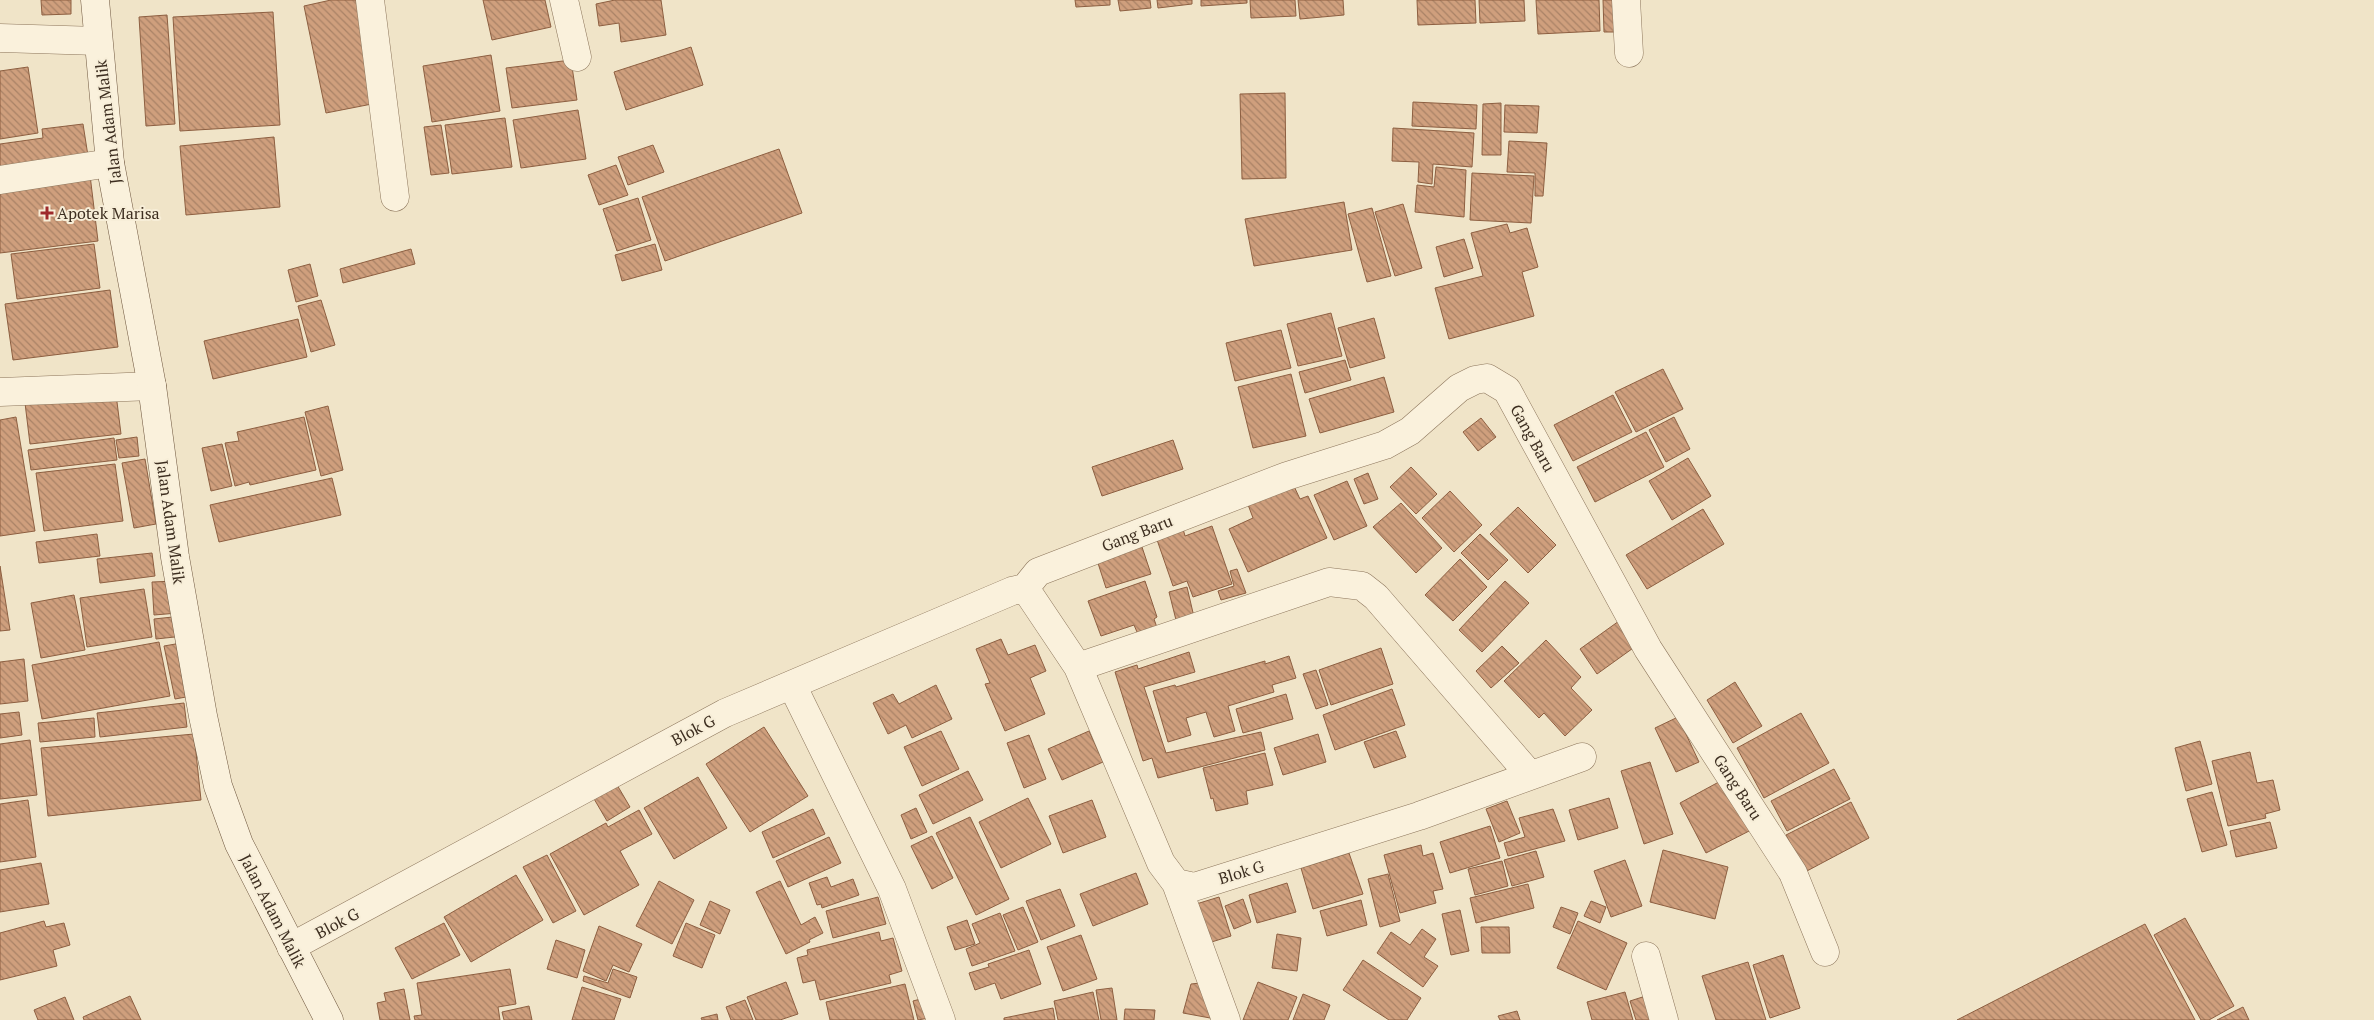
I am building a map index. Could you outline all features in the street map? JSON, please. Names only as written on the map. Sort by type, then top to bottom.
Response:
[{"type":"street","name":"Jalan Adam Malik","points":[[95,0],[110,163],[152,386],[175,557],[218,786],[239,844],[329,1020]]},
{"type":"street","points":[[370,0],[395,197]]},
{"type":"street","points":[[564,0],[577,57]]},
{"type":"street","points":[[1626,0],[1629,53]]},
{"type":"street","points":[[0,38],[98,42]]},
{"type":"street","points":[[0,180],[110,163]]},
{"type":"street","name":"Gang Baru","points":[[1025,588],[1038,572],[1287,476],[1385,445],[1410,431],[1459,388],[1475,380],[1487,378],[1494,381],[1507,390],[1648,649],[1794,873],[1825,952]]},
{"type":"street","points":[[0,392],[152,386]]},
{"type":"street","points":[[1078,667],[1329,582],[1362,586],[1376,597],[1530,775]]},
{"type":"street","points":[[1025,588],[1078,667],[1161,863],[1176,882],[1226,1020]]},
{"type":"street","name":"Blok G","points":[[291,947],[725,713],[1003,594],[1025,588]]},
{"type":"street","points":[[792,685],[892,889],[941,1020]]},
{"type":"street","name":"Blok G","points":[[1176,882],[1194,887],[1419,816],[1582,757]]},
{"type":"street","points":[[1646,956],[1664,1020]]},
{"type":"building","points":[[41,0],[71,0],[71,14],[42,15]]},
{"type":"building","points":[[331,0],[356,0],[377,103],[326,113],[304,6]]},
{"type":"building","points":[[483,0],[545,0],[551,27],[492,40]]},
{"type":"building","points":[[615,0],[661,0],[666,35],[621,42],[619,23],[599,26],[596,4]]},
{"type":"building","points":[[1075,0],[1110,0],[1110,5],[1076,7]]},
{"type":"building","points":[[1118,0],[1150,0],[1151,8],[1120,11]]},
{"type":"building","points":[[1157,0],[1192,0],[1192,4],[1158,8]]},
{"type":"building","points":[[1201,0],[1247,0],[1247,3],[1201,6]]},
{"type":"building","points":[[1250,0],[1295,0],[1296,16],[1251,18]]},
{"type":"building","points":[[1298,0],[1343,0],[1344,15],[1300,19]]},
{"type":"building","points":[[1417,0],[1475,0],[1476,23],[1418,25]]},
{"type":"building","points":[[1479,0],[1524,0],[1525,21],[1480,23]]},
{"type":"building","points":[[1536,0],[1599,0],[1600,31],[1538,34]]},
{"type":"building","points":[[1603,0],[1623,0],[1624,32],[1604,32]]},
{"type":"building","points":[[273,12],[280,125],[180,131],[173,17]]},
{"type":"building","points":[[167,15],[175,124],[146,126],[139,17]]},
{"type":"building","points":[[691,47],[703,85],[626,110],[614,72]]},
{"type":"building","points":[[491,55],[500,111],[432,122],[423,66]]},
{"type":"building","points":[[571,60],[577,100],[512,108],[506,68]]},
{"type":"building","points":[[28,67],[38,133],[0,139],[0,71]]},
{"type":"building","points":[[1285,93],[1286,178],[1242,179],[1240,94]]},
{"type":"building","points":[[1413,102],[1477,105],[1476,129],[1412,126]]},
{"type":"building","points":[[1501,103],[1501,155],[1482,155],[1483,104]]},
{"type":"building","points":[[1505,105],[1539,106],[1537,133],[1504,132]]},
{"type":"building","points":[[578,110],[586,159],[521,168],[513,120]]},
{"type":"building","points":[[505,118],[512,167],[452,174],[445,125]]},
{"type":"building","points":[[83,124],[88,156],[0,166],[0,144],[43,138],[42,129]]},
{"type":"building","points":[[441,125],[449,173],[431,175],[424,127]]},
{"type":"building","points":[[1393,128],[1474,133],[1472,167],[1433,164],[1432,184],[1418,182],[1419,162],[1392,161]]},
{"type":"building","points":[[274,137],[280,207],[186,215],[180,146]]},
{"type":"building","points":[[1509,141],[1547,143],[1543,196],[1535,196],[1535,173],[1507,172]]},
{"type":"building","points":[[653,145],[664,172],[628,185],[618,157]]},
{"type":"building","points":[[779,149],[802,213],[665,261],[642,197]]},
{"type":"building","points":[[616,165],[628,195],[599,205],[588,175]]},
{"type":"building","points":[[1436,167],[1466,170],[1464,217],[1415,212],[1417,185],[1434,187]]},
{"type":"building","points":[[1472,173],[1534,176],[1531,223],[1470,220]]},
{"type":"building","name":"Apotek Marisa","points":[[90,175],[98,241],[0,253],[0,185]]},
{"type":"building","points":[[638,198],[651,240],[617,251],[603,209]]},
{"type":"building","points":[[1344,202],[1352,250],[1254,266],[1245,219]]},
{"type":"building","points":[[1403,204],[1422,268],[1395,276],[1375,212]]},
{"type":"building","points":[[1372,208],[1391,276],[1367,282],[1348,214]]},
{"type":"building","points":[[1507,224],[1510,233],[1527,228],[1538,267],[1522,272],[1534,316],[1449,339],[1435,288],[1483,276],[1471,233]]},
{"type":"building","points":[[1464,239],[1473,268],[1444,277],[1436,247]]},
{"type":"building","points":[[94,244],[100,288],[17,299],[11,254]]},
{"type":"building","points":[[655,244],[662,270],[622,281],[615,255]]},
{"type":"building","points":[[411,249],[415,264],[343,283],[340,269]]},
{"type":"building","points":[[310,264],[318,296],[296,302],[288,270]]},
{"type":"building","points":[[110,290],[118,347],[13,360],[5,304]]},
{"type":"building","points":[[321,300],[335,345],[311,352],[298,306]]},
{"type":"building","points":[[1331,313],[1342,356],[1298,366],[1287,324]]},
{"type":"building","points":[[1374,318],[1385,358],[1350,368],[1338,328]]},
{"type":"building","points":[[298,319],[307,357],[213,379],[204,341]]},
{"type":"building","points":[[1281,330],[1291,368],[1235,381],[1226,343]]},
{"type":"building","points":[[1345,360],[1351,380],[1305,393],[1299,372]]},
{"type":"building","points":[[1663,369],[1683,409],[1636,432],[1615,392]]},
{"type":"building","points":[[1291,374],[1306,436],[1253,448],[1238,387]]},
{"type":"building","points":[[1384,377],[1394,412],[1320,433],[1309,399]]},
{"type":"building","points":[[116,394],[121,434],[30,444],[25,403]]},
{"type":"building","points":[[1613,395],[1632,432],[1573,461],[1554,425]]},
{"type":"building","points":[[328,406],[343,470],[321,476],[305,412]]},
{"type":"building","points":[[16,417],[35,531],[0,536],[0,420]]},
{"type":"building","points":[[304,417],[316,470],[250,485],[249,482],[235,486],[225,443],[239,441],[237,432]]},
{"type":"building","points":[[1674,417],[1690,449],[1666,462],[1649,430]]},
{"type":"building","points":[[1481,418],[1496,437],[1478,451],[1463,432]]},
{"type":"building","points":[[1646,432],[1664,467],[1595,502],[1577,467]]},
{"type":"building","points":[[137,437],[139,456],[119,458],[116,440]]},
{"type":"building","points":[[114,438],[117,460],[31,470],[28,450]]},
{"type":"building","points":[[1173,440],[1183,469],[1102,496],[1092,467]]},
{"type":"building","points":[[222,444],[232,486],[211,491],[202,448]]},
{"type":"building","points":[[1688,458],[1711,496],[1672,520],[1649,481]]},
{"type":"building","points":[[145,459],[156,524],[134,528],[122,463]]},
{"type":"building","points":[[115,464],[123,521],[44,531],[36,473]]},
{"type":"building","points":[[1411,467],[1437,494],[1416,514],[1390,487]]},
{"type":"building","points":[[1368,473],[1378,499],[1364,504],[1354,479]]},
{"type":"building","points":[[332,478],[341,515],[219,542],[210,505]]},
{"type":"building","points":[[1347,481],[1367,526],[1334,540],[1314,495]]},
{"type":"building","points":[[1292,482],[1300,499],[1308,496],[1327,538],[1248,572],[1229,529],[1253,518],[1247,502]]},
{"type":"building","points":[[1450,491],[1482,525],[1454,552],[1422,518]]},
{"type":"building","points":[[1401,503],[1442,548],[1416,573],[1373,527]]},
{"type":"building","points":[[1518,507],[1556,545],[1528,573],[1490,534]]},
{"type":"building","points":[[1703,509],[1724,544],[1647,589],[1626,555]]},
{"type":"building","points":[[1182,525],[1185,536],[1212,526],[1232,584],[1193,597],[1187,581],[1173,586],[1155,534]]},
{"type":"building","points":[[97,534],[100,556],[39,563],[36,542]]},
{"type":"building","points":[[1480,534],[1508,560],[1488,580],[1461,553]]},
{"type":"building","points":[[1140,541],[1151,574],[1106,588],[1096,557]]},
{"type":"building","points":[[152,553],[155,576],[100,583],[97,559]]},
{"type":"building","points":[[1460,559],[1487,587],[1453,621],[1425,595]]},
{"type":"building","points":[[0,566],[10,630],[0,631]]},
{"type":"building","points":[[1237,569],[1246,593],[1221,600],[1218,591],[1234,586],[1230,571]]},
{"type":"building","points":[[176,581],[178,613],[154,615],[152,582]]},
{"type":"building","points":[[1145,581],[1157,617],[1154,619],[1159,633],[1140,639],[1134,625],[1101,636],[1088,601]]},
{"type":"building","points":[[1505,581],[1529,603],[1482,652],[1459,630]]},
{"type":"building","points":[[1187,587],[1194,617],[1176,620],[1169,592]]},
{"type":"building","points":[[144,589],[152,637],[87,647],[80,598]]},
{"type":"building","points":[[74,595],[85,650],[41,658],[31,603]]},
{"type":"building","points":[[182,616],[184,636],[156,639],[154,619]]},
{"type":"building","points":[[1619,621],[1636,646],[1597,674],[1580,649]]},
{"type":"building","points":[[1001,639],[1008,655],[1035,645],[1046,671],[1030,678],[1045,714],[1005,731],[985,684],[990,683],[976,649]]},
{"type":"building","points":[[1546,640],[1581,677],[1571,688],[1592,710],[1565,736],[1544,713],[1539,718],[1504,681]]},
{"type":"building","points":[[159,642],[170,696],[42,719],[32,665]]},
{"type":"building","points":[[187,642],[197,695],[175,699],[164,646]]},
{"type":"building","points":[[1502,646],[1519,663],[1491,688],[1476,671]]},
{"type":"building","points":[[1381,648],[1393,684],[1331,705],[1319,670]]},
{"type":"building","points":[[1189,652],[1195,672],[1144,687],[1166,753],[1261,732],[1265,750],[1158,778],[1152,758],[1143,761],[1115,672],[1137,665],[1138,669]]},
{"type":"building","points":[[1289,656],[1296,678],[1272,685],[1274,692],[1228,706],[1235,731],[1214,737],[1206,712],[1186,718],[1191,735],[1168,742],[1153,691],[1175,685],[1176,687],[1265,661],[1265,664]]},
{"type":"building","points":[[24,659],[28,701],[0,704],[0,662]]},
{"type":"building","points":[[1316,670],[1328,705],[1316,709],[1303,674]]},
{"type":"building","points":[[1735,682],[1762,726],[1733,743],[1707,700]]},
{"type":"building","points":[[936,685],[952,719],[912,738],[906,725],[888,734],[873,703],[893,694],[899,704]]},
{"type":"building","points":[[1392,689],[1405,725],[1335,750],[1323,715]]},
{"type":"building","points":[[1286,694],[1293,719],[1243,733],[1236,709]]},
{"type":"building","points":[[184,703],[187,727],[100,737],[97,713]]},
{"type":"building","points":[[19,712],[22,735],[0,738],[0,714]]},
{"type":"building","points":[[1801,713],[1829,763],[1764,798],[1737,748]]},
{"type":"building","points":[[1678,717],[1699,762],[1676,772],[1655,728]]},
{"type":"building","points":[[94,718],[95,737],[40,742],[38,723]]},
{"type":"building","points":[[764,727],[808,796],[750,832],[706,764]]},
{"type":"building","points":[[941,731],[959,769],[922,786],[904,747]]},
{"type":"building","points":[[1089,731],[1103,762],[1062,780],[1048,749]]},
{"type":"building","points":[[1396,731],[1406,757],[1374,768],[1364,742]]},
{"type":"building","points":[[194,734],[201,800],[48,816],[41,748]]},
{"type":"building","points":[[1318,734],[1326,762],[1283,775],[1274,748]]},
{"type":"building","points":[[1029,735],[1046,779],[1024,788],[1007,743]]},
{"type":"building","points":[[30,740],[37,795],[0,799],[0,744]]},
{"type":"building","points":[[2200,741],[2212,784],[2186,791],[2175,748]]},
{"type":"building","points":[[2250,752],[2257,783],[2273,780],[2280,810],[2265,814],[2266,818],[2228,826],[2212,761]]},
{"type":"building","points":[[1265,753],[1273,785],[1246,791],[1248,804],[1216,811],[1203,768]]},
{"type":"building","points":[[1650,762],[1673,834],[1644,844],[1621,771]]},
{"type":"building","points":[[1834,769],[1850,799],[1787,831],[1771,801]]},
{"type":"building","points":[[968,771],[983,800],[933,824],[919,795]]},
{"type":"building","points":[[698,777],[727,828],[674,859],[644,808]]},
{"type":"building","points":[[1728,777],[1755,828],[1706,853],[1680,803]]},
{"type":"building","points":[[613,778],[630,807],[607,821],[590,792]]},
{"type":"building","points":[[2212,792],[2227,845],[2202,852],[2187,799]]},
{"type":"building","points":[[1028,798],[1051,844],[1001,868],[979,822]]},
{"type":"building","points":[[1609,798],[1618,828],[1578,840],[1569,810]]},
{"type":"building","points":[[28,800],[36,857],[0,862],[0,804]]},
{"type":"building","points":[[1092,800],[1106,837],[1063,853],[1049,816]]},
{"type":"building","points":[[1507,801],[1520,833],[1499,842],[1486,809]]},
{"type":"building","points":[[1851,802],[1869,838],[1805,872],[1786,835]]},
{"type":"building","points":[[916,808],[927,832],[911,839],[901,815]]},
{"type":"building","points":[[813,809],[825,834],[773,858],[762,832]]},
{"type":"building","points":[[1553,809],[1565,841],[1508,856],[1504,843],[1525,837],[1519,818]]},
{"type":"building","points":[[639,810],[652,834],[620,851],[639,885],[584,915],[550,854],[606,823],[608,827]]},
{"type":"building","points":[[970,817],[1009,899],[976,915],[936,833]]},
{"type":"building","points":[[2270,822],[2277,848],[2236,857],[2230,831]]},
{"type":"building","points":[[1490,826],[1500,858],[1450,873],[1440,842]]},
{"type":"building","points":[[932,836],[953,878],[932,889],[911,846]]},
{"type":"building","points":[[829,837],[841,863],[788,887],[776,861]]},
{"type":"building","points":[[1421,845],[1423,856],[1433,853],[1443,889],[1433,891],[1436,903],[1400,913],[1384,855]]},
{"type":"building","points":[[1663,850],[1728,867],[1715,919],[1650,902]]},
{"type":"building","points":[[1536,851],[1544,877],[1512,886],[1504,860]]},
{"type":"building","points":[[1349,853],[1363,894],[1313,909],[1301,868]]},
{"type":"building","points":[[547,855],[576,911],[553,923],[523,867]]},
{"type":"building","points":[[1625,860],[1642,906],[1611,917],[1594,871]]},
{"type":"building","points":[[1502,861],[1508,886],[1475,895],[1468,869]]},
{"type":"building","points":[[41,863],[49,904],[0,912],[0,870]]},
{"type":"building","points":[[1136,873],[1148,904],[1093,926],[1080,894]]},
{"type":"building","points":[[1388,874],[1400,921],[1380,927],[1368,879]]},
{"type":"building","points":[[516,875],[543,920],[471,962],[444,917]]},
{"type":"building","points":[[827,877],[831,887],[853,879],[859,895],[822,908],[821,904],[817,905],[809,883]]},
{"type":"building","points":[[659,881],[694,900],[672,944],[636,926]]},
{"type":"building","points":[[780,881],[801,925],[815,917],[823,933],[786,954],[756,892]]},
{"type":"building","points":[[1287,883],[1296,912],[1257,923],[1249,895]]},
{"type":"building","points":[[1528,884],[1534,908],[1476,923],[1470,898]]},
{"type":"building","points":[[1060,889],[1075,926],[1041,940],[1026,901]]},
{"type":"building","points":[[878,897],[886,924],[833,938],[826,911]]},
{"type":"building","points":[[1219,897],[1231,936],[1192,948],[1180,909]]},
{"type":"building","points":[[1243,899],[1251,922],[1234,929],[1225,906]]},
{"type":"building","points":[[1361,900],[1367,925],[1327,936],[1320,911]]},
{"type":"building","points":[[710,901],[730,910],[720,934],[700,925]]},
{"type":"building","points":[[1591,901],[1606,907],[1600,923],[1584,916]]},
{"type":"building","points":[[1023,907],[1038,942],[1018,950],[1003,915]]},
{"type":"building","points":[[1561,907],[1578,913],[1570,934],[1553,927]]},
{"type":"building","points":[[1460,910],[1469,951],[1451,955],[1442,914]]},
{"type":"building","points":[[1000,913],[1015,951],[972,966],[966,949],[980,943],[972,924]]},
{"type":"building","points":[[2185,918],[2234,1006],[2209,1020],[2201,1020],[2154,935]]},
{"type":"building","points":[[967,920],[975,944],[955,950],[947,927]]},
{"type":"building","points":[[44,921],[46,927],[64,923],[70,945],[53,950],[57,966],[0,980],[0,933]]},
{"type":"building","points":[[1578,921],[1627,943],[1606,990],[1557,968]]},
{"type":"building","points":[[444,923],[460,955],[412,979],[395,948]]},
{"type":"building","points":[[686,923],[715,935],[702,968],[673,956]]},
{"type":"building","points":[[2145,924],[2195,1020],[1957,1020]]},
{"type":"building","points":[[599,926],[642,944],[629,972],[613,965],[606,981],[583,971]]},
{"type":"building","points":[[1481,927],[1509,927],[1510,953],[1482,953]]},
{"type":"building","points":[[1422,929],[1436,939],[1424,957],[1438,966],[1423,987],[1377,953],[1391,932],[1410,945]]},
{"type":"building","points":[[879,932],[881,941],[893,938],[902,971],[889,975],[891,983],[820,1000],[815,980],[803,983],[797,958],[808,955],[807,950]]},
{"type":"building","points":[[1277,934],[1301,938],[1297,971],[1272,968]]},
{"type":"building","points":[[1081,935],[1097,979],[1063,991],[1047,947]]},
{"type":"building","points":[[556,940],[585,950],[577,978],[547,969]]},
{"type":"building","points":[[1029,950],[1041,984],[1001,999],[995,983],[975,990],[969,973],[989,967],[988,964]]},
{"type":"building","points":[[1783,955],[1800,1008],[1770,1018],[1753,965]]},
{"type":"building","points":[[1363,960],[1421,998],[1407,1020],[1389,1020],[1343,990]]},
{"type":"building","points":[[1748,962],[1766,1020],[1716,1020],[1702,976]]},
{"type":"building","points":[[510,969],[516,1004],[498,1007],[500,1020],[415,1020],[414,1016],[422,1015],[417,983]]},
{"type":"building","points":[[613,969],[637,977],[630,998],[583,981],[584,976],[608,983]]},
{"type":"building","points":[[786,982],[798,1014],[780,1020],[756,1020],[747,997]]},
{"type":"building","points":[[1209,982],[1221,1020],[1183,1013],[1191,984]]},
{"type":"building","points":[[1258,982],[1297,997],[1288,1020],[1243,1020]]},
{"type":"building","points":[[905,984],[914,1020],[830,1020],[826,1002]]},
{"type":"building","points":[[582,987],[621,999],[614,1020],[572,1020]]},
{"type":"building","points":[[1112,988],[1117,1020],[1101,1020],[1096,990]]},
{"type":"building","points":[[404,989],[410,1020],[380,1020],[377,1003],[386,1001],[384,993]]},
{"type":"building","points":[[1093,992],[1099,1020],[1058,1020],[1054,1001]]},
{"type":"building","points":[[1625,992],[1633,1020],[1592,1020],[1587,1002]]},
{"type":"building","points":[[1303,994],[1330,1005],[1324,1020],[1293,1020]]},
{"type":"building","points":[[1652,994],[1660,1020],[1636,1020],[1630,1001]]},
{"type":"building","points":[[130,996],[141,1020],[84,1020],[83,1017]]},
{"type":"building","points":[[65,997],[74,1020],[38,1020],[34,1010]]},
{"type":"building","points":[[928,997],[934,1017],[918,1020],[913,1001]]},
{"type":"building","points":[[745,1000],[753,1020],[731,1020],[726,1007]]},
{"type":"building","points":[[529,1006],[532,1020],[504,1020],[502,1012]]},
{"type":"building","points":[[2243,1007],[2249,1020],[2217,1020]]},
{"type":"building","points":[[1053,1008],[1055,1020],[1004,1020],[1004,1018]]},
{"type":"building","points":[[1125,1009],[1155,1010],[1154,1020],[1124,1020]]},
{"type":"building","points":[[1517,1011],[1520,1020],[1500,1020],[1498,1016]]},
{"type":"building","points":[[717,1014],[718,1020],[702,1020],[701,1018]]},
{"type":"place","name":"Apotek Marisa","points":[[47,213]]}]
